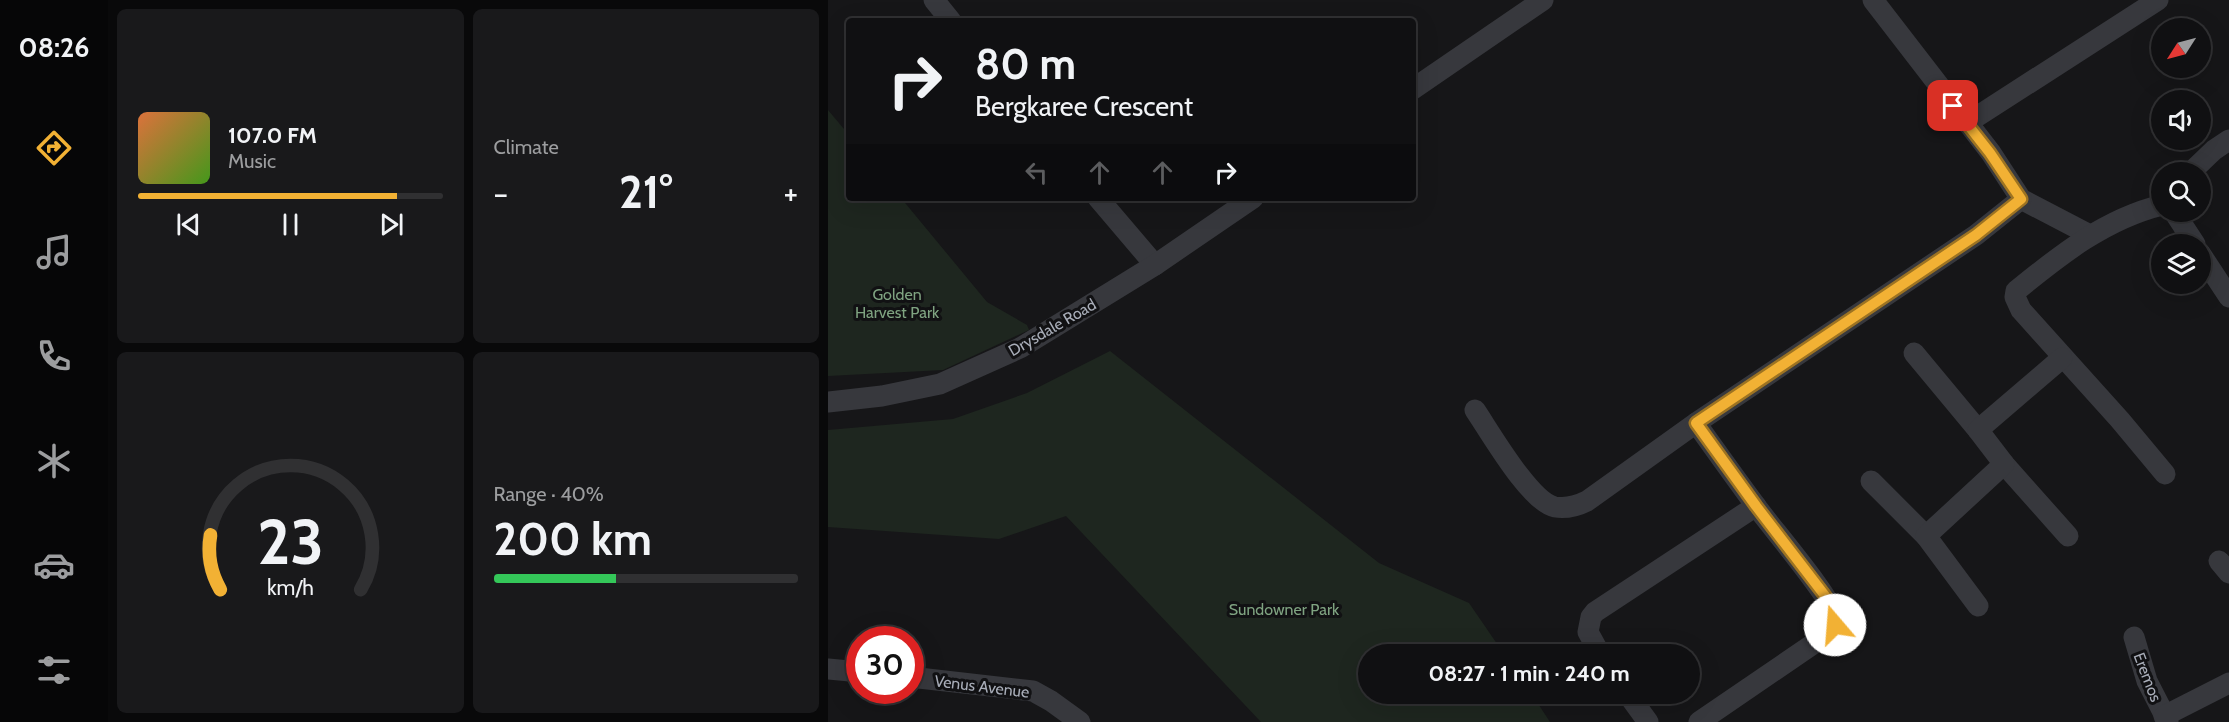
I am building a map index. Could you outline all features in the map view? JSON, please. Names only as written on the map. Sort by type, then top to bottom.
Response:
[{"type":"street","points":[[934,0],[949,18]]},
{"type":"street","points":[[1416,87],[1543,0]]},
{"type":"street","points":[[1873,0],[1990,153],[2021,199],[2090,235]]},
{"type":"street","points":[[1967,123],[2158,0]]},
{"type":"street","points":[[2201,162],[2229,140]]},
{"type":"street","points":[[1475,410],[1527,487],[1554,507],[1572,507],[1587,501],[1696,423],[1976,235],[2021,199]]},
{"type":"street","points":[[1101,201],[1155,265]]},
{"type":"street","name":"Drysdale Road","points":[[828,402],[882,396],[940,384],[1020,348],[1155,265],[1249,201]]},
{"type":"street","points":[[2151,209],[2108,225],[2090,235],[2020,288],[2015,294],[2015,301],[2062,358],[2120,420],[2164,474]]},
{"type":"street","points":[[2211,270],[2229,297]]},
{"type":"street","points":[[1914,353],[2004,464],[2068,536]]},
{"type":"street","points":[[1978,430],[2062,358]]},
{"type":"street","points":[[1696,423],[1826,597],[1836,618],[1835,625],[1819,640],[1699,722]]},
{"type":"street","points":[[1926,536],[2004,464]]},
{"type":"street","points":[[1871,481],[1926,536],[1978,606]]},
{"type":"street","points":[[1595,644],[1588,632],[1595,612],[1756,506]]},
{"type":"street","name":"Eremos","points":[[2134,637],[2146,681],[2166,719],[2229,683]]},
{"type":"street","points":[[828,669],[846,671]]},
{"type":"street","name":"Venus Avenue","points":[[924,679],[1033,692],[1051,701],[1080,722]]},
{"type":"street","points":[[1635,704],[1648,722]]},
{"type":"green space","name":"Golden Harvest Park","points":[[828,110],[846,131],[846,201],[903,201],[987,302],[1027,325],[1029,330],[943,370],[828,376]]},
{"type":"green space","name":"Sundowner Park","points":[[1110,351],[1379,563],[1469,603],[1497,644],[1358,644],[1358,704],[1538,704],[1550,722],[1261,722],[1066,516],[999,539],[828,527],[828,430],[953,419],[1027,393]]},
{"type":"route","points":[[1835,625],[1836,618],[1826,597],[1696,423],[1976,235],[2021,199],[1990,153],[1953,106]]}]
